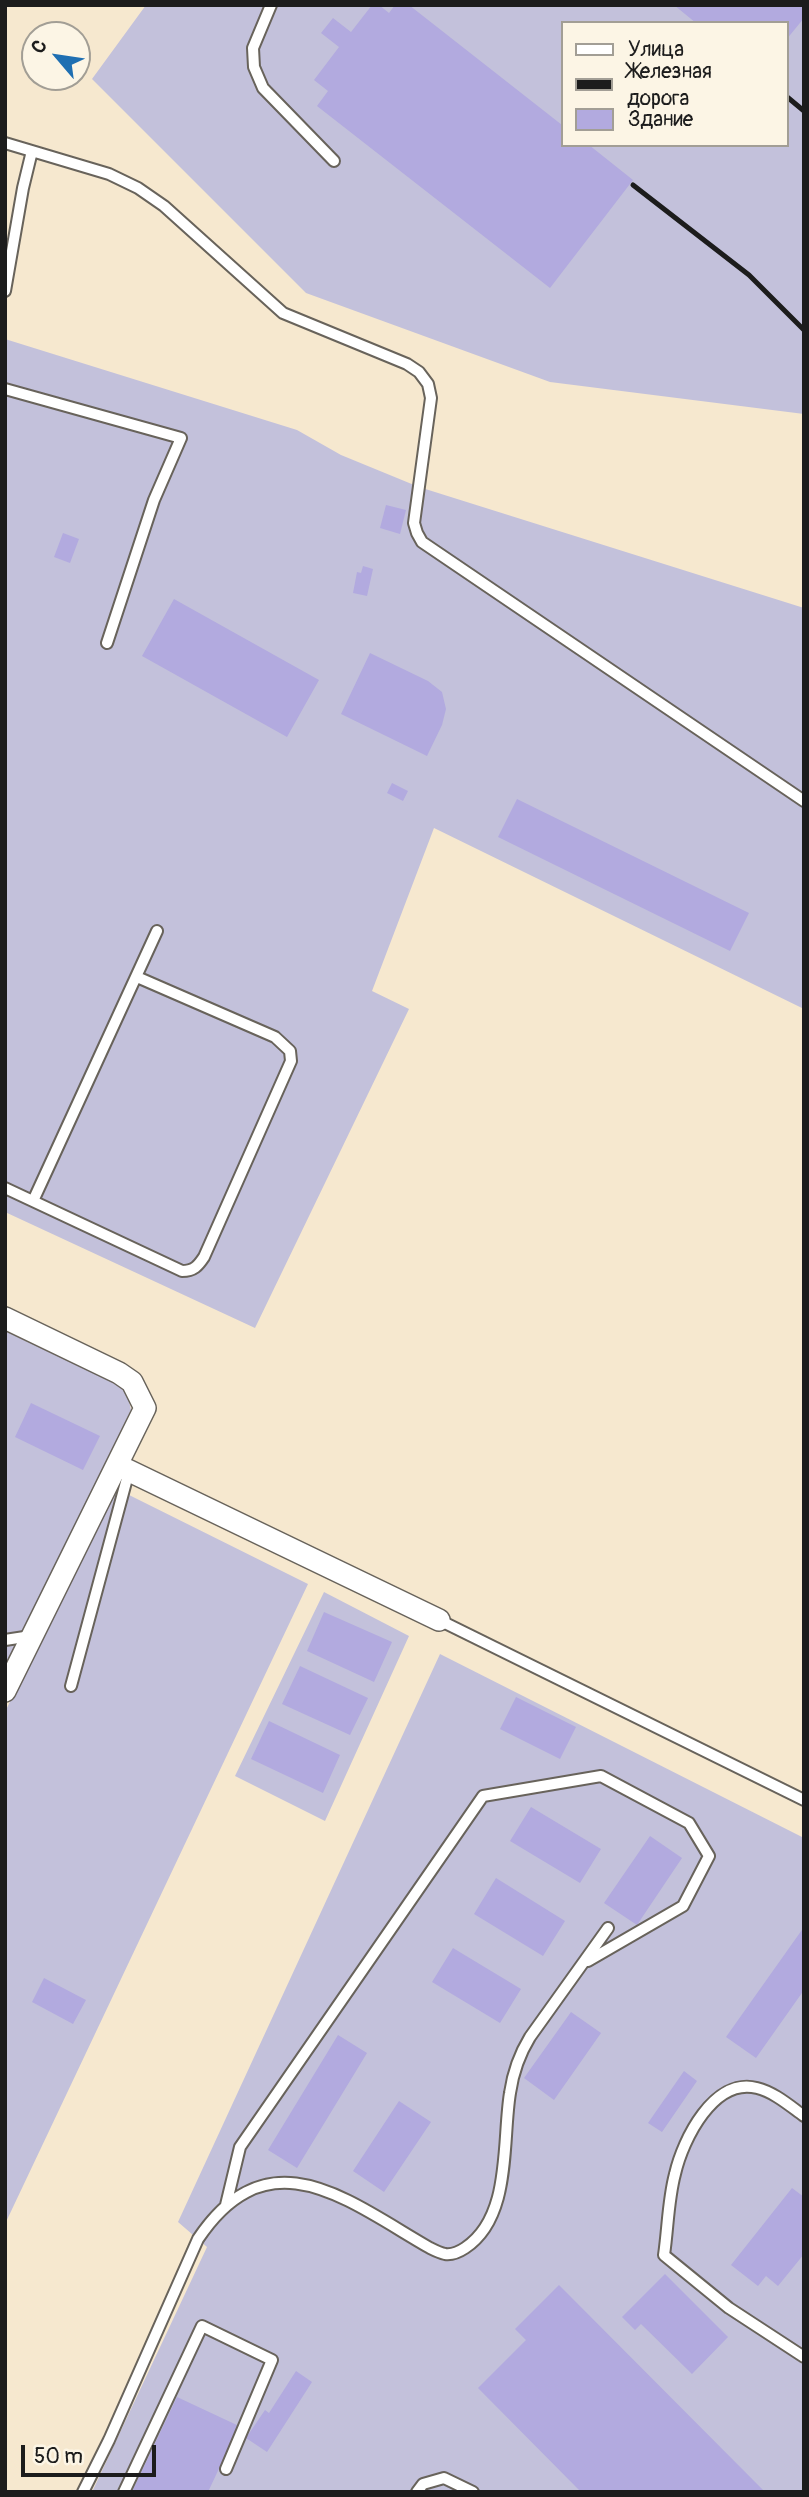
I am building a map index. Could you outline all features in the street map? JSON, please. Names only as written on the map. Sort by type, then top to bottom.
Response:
[{"type":"street","points":[[5,1318],[120,1373],[132,1381],[145,1408],[123,1468],[31,1636],[5,1691]]},
{"type":"street","points":[[123,1468],[439,1620]]},
{"type":"lane","points":[[271,5],[253,48],[254,67],[263,88],[334,161]]},
{"type":"lane","points":[[5,143],[108,174],[138,188],[164,206],[283,313],[390,356],[419,372],[428,384],[431,398],[414,523],[422,542],[804,801]]},
{"type":"lane","points":[[5,291],[32,151]]},
{"type":"lane","points":[[5,389],[181,438],[153,500],[107,643]]},
{"type":"lane","points":[[33,1201],[158,931]]},
{"type":"lane","points":[[5,1188],[182,1271],[190,1271],[204,1257],[291,1061],[290,1051],[275,1037],[136,977]]},
{"type":"lane","points":[[71,1686],[123,1468]]},
{"type":"lane","points":[[439,1620],[804,1800]]},
{"type":"lane","points":[[5,1640],[31,1636]]},
{"type":"lane","points":[[226,2205],[240,2147],[483,1796],[601,1776],[689,1823],[709,1856],[683,1906],[583,1964]]},
{"type":"lane","points":[[83,2492],[109,2440],[198,2239],[210,2221],[226,2205],[247,2190],[268,2183],[290,2182],[337,2194],[445,2254],[458,2253],[475,2241],[494,2208],[502,2179],[509,2095],[520,2054],[608,1928]]},
{"type":"lane","points":[[804,2116],[774,2095],[758,2088],[740,2086],[713,2100],[687,2141],[675,2173],[664,2255],[729,2308],[804,2357]]},
{"type":"lane","points":[[124,2492],[202,2326],[272,2360],[226,2469]]},
{"type":"lane","points":[[418,2492],[423,2484],[443,2478],[474,2492]]},
{"type":"shaded area","points":[[146,5],[804,5],[804,414],[550,382],[306,293],[92,79]]},
{"type":"shaded area","points":[[5,339],[297,430],[341,455],[419,487],[804,608],[804,1009],[434,828],[372,991],[409,1009],[255,1328],[5,1212]]},
{"type":"shaded area","points":[[5,1331],[119,1385],[128,1396],[131,1410],[5,1674]]},
{"type":"shaded area","points":[[113,1487],[308,1584],[5,2224],[5,1712]]},
{"type":"shaded area","points":[[324,1592],[409,1636],[325,1821],[235,1776]]},
{"type":"shaded area","points":[[440,1654],[804,1838],[804,2492],[92,2492],[207,2247],[178,2222]]},
{"type":"building","points":[[372,5],[379,5],[389,13],[395,5],[409,5],[560,123],[560,147],[592,147],[633,180],[550,288],[317,106],[328,91],[314,80],[339,47],[321,33],[333,18],[351,32]]},
{"type":"building","points":[[674,5],[804,5],[804,18],[788,38],[788,21],[694,21]]},
{"type":"building","points":[[386,505],[406,510],[400,534],[380,528]]},
{"type":"building","points":[[63,533],[79,539],[70,563],[54,557]]},
{"type":"building","points":[[363,566],[373,569],[367,596],[353,593],[357,572],[361,573]]},
{"type":"building","points":[[174,599],[319,680],[287,737],[142,656]]},
{"type":"building","points":[[370,653],[428,681],[442,692],[446,709],[442,725],[427,756],[341,714]]},
{"type":"building","points":[[392,783],[408,791],[403,801],[387,793]]},
{"type":"building","points":[[517,799],[749,913],[730,951],[498,837]]},
{"type":"building","points":[[31,1403],[100,1436],[83,1470],[15,1437]]},
{"type":"building","points":[[324,1612],[392,1642],[374,1682],[307,1651]]},
{"type":"building","points":[[300,1666],[368,1698],[350,1735],[282,1704]]},
{"type":"building","points":[[516,1697],[576,1727],[560,1759],[500,1729]]},
{"type":"building","points":[[269,1721],[340,1755],[323,1793],[251,1759]]},
{"type":"building","points":[[531,1807],[601,1849],[580,1883],[510,1841]]},
{"type":"building","points":[[650,1836],[682,1858],[637,1925],[604,1903]]},
{"type":"building","points":[[496,1878],[565,1921],[543,1956],[474,1914]]},
{"type":"building","points":[[804,1927],[804,1990],[756,2058],[726,2037]]},
{"type":"building","points":[[453,1948],[521,1989],[500,2023],[432,1982]]},
{"type":"building","points":[[44,1978],[86,2000],[73,2024],[32,2002]]},
{"type":"building","points":[[571,2012],[601,2033],[554,2100],[524,2078]]},
{"type":"building","points":[[338,2035],[367,2053],[297,2168],[268,2150]]},
{"type":"building","points":[[684,2071],[697,2081],[662,2132],[648,2123]]},
{"type":"building","points":[[399,2101],[431,2122],[384,2192],[353,2171]]},
{"type":"building","points":[[792,2188],[804,2197],[804,2254],[778,2286],[766,2276],[758,2286],[731,2265]]},
{"type":"building","points":[[665,2274],[728,2337],[692,2374],[641,2324],[635,2330],[622,2317]]},
{"type":"building","points":[[559,2285],[765,2492],[581,2492],[478,2388],[526,2340],[515,2329]]},
{"type":"building","points":[[296,2371],[312,2382],[267,2452],[246,2438],[265,2410],[269,2413]]},
{"type":"building","points":[[177,2397],[239,2426],[208,2492],[132,2492]]},
{"type":"railway","points":[[788,98],[804,111]]},
{"type":"railway","points":[[633,185],[749,275],[804,330]]}]
